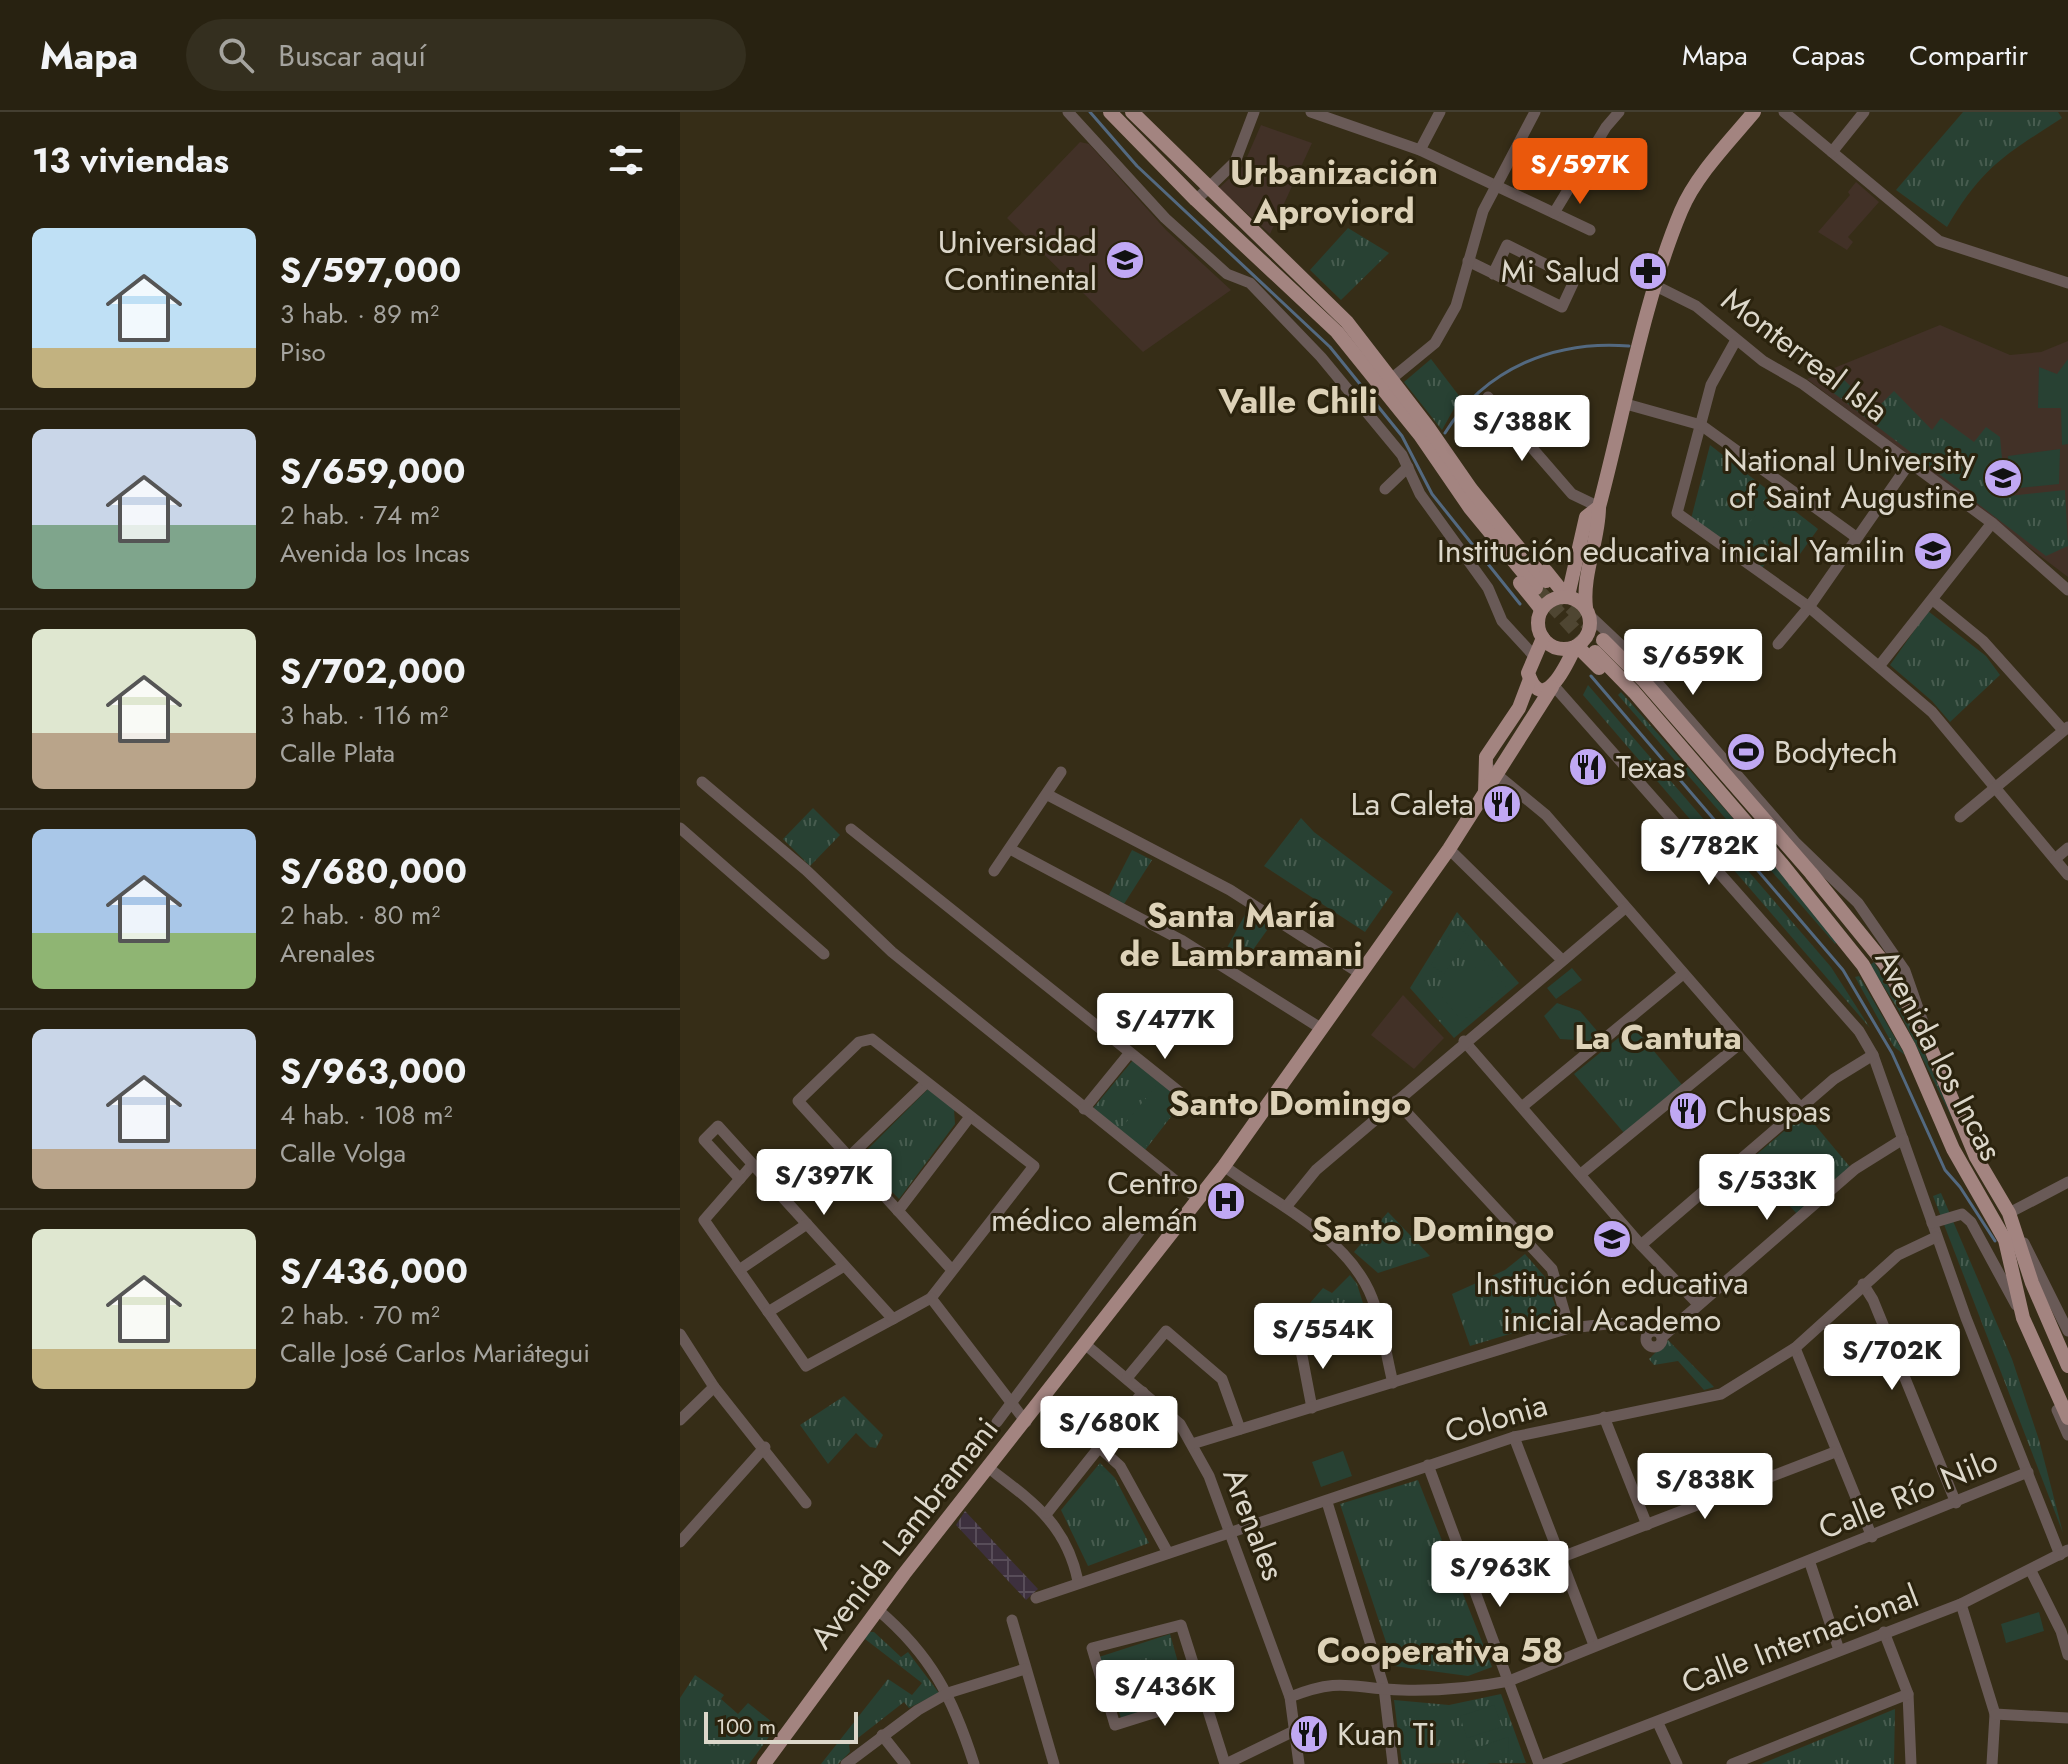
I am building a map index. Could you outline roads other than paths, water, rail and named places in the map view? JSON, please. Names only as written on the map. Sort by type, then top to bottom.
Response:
[{"type":"main road","points":[[1110,112],[1290,277],[1347,322],[1387,383],[1424,431],[1464,500],[1545,583],[1588,611]]},
{"type":"main road","points":[[1132,112],[1202,194]]},
{"type":"main road","points":[[1576,646],[1590,629],[1584,586],[1599,524],[1599,507],[1656,286],[1688,197],[1754,112]]},
{"type":"main road","points":[[1424,431],[1469,472],[1545,583]]},
{"type":"main road","points":[[1424,431],[1442,484],[1541,609]]},
{"type":"main road","points":[[1567,596],[1586,517],[1599,507]]},
{"type":"main road","points":[[1545,583],[1571,576]]},
{"type":"main road","points":[[1567,596],[1552,599],[1541,609],[1538,624],[1543,638],[1554,647],[1576,646],[1705,774]]},
{"type":"main road","points":[[1534,658],[1548,654],[1558,660],[1557,682],[1542,688],[1530,679],[1534,658],[1543,638]]},
{"type":"main road","name":"Avenida Lambramani","points":[[764,1764],[878,1610],[1224,1166],[1449,849],[1485,794],[1492,770],[1557,682],[1576,646]]},
{"type":"main road","name":"Avenida los Incas","points":[[2068,1366],[2032,1283],[2009,1213],[1976,1157],[1927,1039],[1874,947],[1643,680],[1599,646],[1849,945],[1885,1003],[1909,1047],[1953,1149],[2005,1240],[2023,1318],[2068,1418]]},
{"type":"main road","name":"Avenida Lambramani","points":[[1492,770],[1486,757],[1519,708],[1530,679]]},
{"type":"main road","points":[[1796,843],[1811,873]]},
{"type":"street","points":[[1068,112],[1165,218],[1227,274],[1250,283],[1290,323],[1386,433],[1436,517],[1488,588],[1502,621],[1534,658]]},
{"type":"street","points":[[1202,194],[1235,162],[1254,112]]},
{"type":"street","points":[[1311,112],[1345,117],[1590,230]]},
{"type":"street","points":[[1420,150],[1440,112]]},
{"type":"street","points":[[1387,383],[1435,343],[1456,306],[1483,211],[1535,112]]},
{"type":"street","points":[[1554,213],[1619,112]]},
{"type":"street","points":[[1784,112],[1942,243],[2068,283]]},
{"type":"street","points":[[1832,152],[1864,112]]},
{"type":"street","points":[[1468,261],[1493,274],[1562,307],[1575,279],[1507,245],[1493,274]]},
{"type":"street","name":"Monterreal Isla","points":[[1656,286],[1696,306],[1736,340],[1803,384],[1908,465],[1992,523],[2068,590]]},
{"type":"street","points":[[1736,340],[1711,385],[1677,513],[1809,607],[1932,712],[2068,875]]},
{"type":"street","points":[[1488,397],[1572,494],[1599,507]]},
{"type":"street","points":[[1626,404],[1701,425],[1856,537]]},
{"type":"street","points":[[1778,644],[1809,607],[1908,465]]},
{"type":"street","points":[[1385,489],[1408,467]]},
{"type":"street","points":[[1880,665],[1992,523]]},
{"type":"street","points":[[1933,600],[1983,641],[2066,728],[1960,817]]},
{"type":"street","name":"Avenida los Incas","points":[[1588,611],[1642,665],[1796,843],[1839,881],[1891,946],[1917,997],[1927,1039]]},
{"type":"street","points":[[1557,682],[1859,1031],[1873,1055],[1936,1237],[2028,1472],[2064,1553]]},
{"type":"street","points":[[1492,770],[1546,815],[1800,1107]]},
{"type":"street","points":[[994,871],[1061,772]]},
{"type":"street","points":[[702,782],[806,870],[892,952],[1198,1199]]},
{"type":"street","points":[[1048,795],[1230,890],[1361,974]]},
{"type":"street","points":[[680,828],[824,954]]},
{"type":"street","points":[[851,829],[1128,1055],[1182,1094]]},
{"type":"street","points":[[2055,859],[2068,848]]},
{"type":"street","points":[[1010,849],[1181,940],[1322,1029]]},
{"type":"street","points":[[1449,849],[1561,959]]},
{"type":"street","points":[[1286,1207],[1316,1170],[1464,1041],[1625,908]]},
{"type":"street","points":[[1523,1106],[1683,974]]},
{"type":"street","points":[[752,1165],[704,1220],[806,1366],[931,1298],[1034,1166],[872,1039],[859,1042],[798,1101],[951,1269]]},
{"type":"street","points":[[1464,1041],[1641,1245],[1698,1304]]},
{"type":"street","points":[[1581,1174],[1742,1042]]},
{"type":"street","points":[[1084,1109],[1128,1055]]},
{"type":"street","points":[[1641,1245],[1834,1079],[1873,1055]]},
{"type":"street","points":[[849,1157],[926,1083]]},
{"type":"street","points":[[1396,1101],[1552,1269],[1569,1328]]},
{"type":"street","points":[[898,1211],[969,1118]]},
{"type":"street","points":[[740,1179],[704,1140],[718,1126],[893,1319]]},
{"type":"street","points":[[1192,1444],[1569,1328],[1637,1321],[1649,1332],[1646,1339],[1650,1346],[1660,1344],[1662,1337],[1698,1304],[1855,1169],[1903,1139]]},
{"type":"street","points":[[1224,1166],[1286,1207],[1344,1253],[1366,1284],[1393,1383]]},
{"type":"street","points":[[2009,1213],[2068,1182]]},
{"type":"street","name":"Avenida los Incas","points":[[2009,1213],[2068,1331]]},
{"type":"street","points":[[1932,1223],[1962,1214],[1971,1222],[2023,1318],[2031,1352],[2068,1435]]},
{"type":"street","points":[[739,1270],[807,1224]]},
{"type":"street","points":[[997,1422],[1145,1224]]},
{"type":"street","name":"Colonia","points":[[1036,1598],[1078,1581],[1327,1502],[1514,1437],[1721,1394],[1795,1348],[1898,1255],[1936,1237]]},
{"type":"street","points":[[768,1312],[844,1266]]},
{"type":"street","points":[[1863,1284],[1873,1300],[1956,1503]]},
{"type":"street","points":[[931,1298],[1026,1422]]},
{"type":"street","points":[[1127,1378],[1166,1331],[1222,1379],[1240,1429]]},
{"type":"street","points":[[680,1334],[714,1387],[765,1447],[806,1503]]},
{"type":"street","points":[[1299,1340],[1312,1408]]},
{"type":"street","name":"Arenales","points":[[1086,1345],[1180,1424],[1209,1476],[1290,1697],[1299,1764]]},
{"type":"street","points":[[1795,1348],[1872,1537]]},
{"type":"street","points":[[680,1420],[714,1387]]},
{"type":"street","points":[[1047,1513],[1143,1392]]},
{"type":"street","points":[[1604,1417],[1647,1525]]},
{"type":"street","points":[[1514,1437],[1594,1645]]},
{"type":"street","points":[[680,1542],[765,1447]]},
{"type":"street","points":[[1100,1448],[1120,1466],[1168,1553]]},
{"type":"street","points":[[1562,1557],[1835,1452]]},
{"type":"street","points":[[1428,1465],[1539,1764]]},
{"type":"street","points":[[990,1469],[1047,1513],[1075,1565],[1078,1581]]},
{"type":"street","name":"Calle Río Nilo","points":[[1290,1697],[1321,1685],[1345,1683],[1399,1690],[1468,1688],[1509,1681],[1594,1645],[1810,1563],[2028,1472]]},
{"type":"street","points":[[1327,1502],[1384,1688],[1393,1764]]},
{"type":"street","name":"Calle Internacional","points":[[1546,1764],[1961,1604],[2064,1553]]},
{"type":"street","points":[[1810,1563],[1839,1650]]},
{"type":"street","points":[[2031,1571],[2061,1631],[2068,1655]]},
{"type":"street","points":[[1961,1604],[1995,1714],[1992,1764]]},
{"type":"street","points":[[878,1610],[921,1651],[948,1693],[974,1764]]},
{"type":"street","points":[[1012,1620],[1054,1764]]},
{"type":"street","points":[[1204,1697],[1115,1725],[1092,1648],[1181,1625],[1226,1764],[1296,1730]]},
{"type":"street","points":[[1884,1632],[1908,1694],[1911,1764]]},
{"type":"street","points":[[846,1764],[882,1735],[948,1693],[1025,1669]]},
{"type":"street","points":[[1732,1764],[1908,1694]]},
{"type":"street","points":[[1995,1714],[2068,1718],[2068,1706]]},
{"type":"street","points":[[1658,1723],[1677,1764]]},
{"type":"street","points":[[882,1735],[905,1764]]},
{"type":"waterway","points":[[1090,112],[1137,166],[1330,347],[1402,436],[1432,494],[1520,604]]},
{"type":"waterway","points":[[1445,433],[1461,410],[1480,391],[1524,363],[1575,348],[1629,346]]},
{"type":"waterway","points":[[1591,676],[1843,970],[1892,1053],[1945,1170],[1960,1187],[1995,1241]]},
{"type":"tunnel","points":[[1536,588],[1595,652]]},
{"type":"tunnel","points":[[1556,592],[1603,640]]},
{"type":"place","name":"Universidad Continental","points":[[1125,260]]},
{"type":"place","name":"Mi Salud","points":[[1648,271]]},
{"type":"place","name":"National University of Saint Augustine","points":[[2003,478]]},
{"type":"place","name":"Institución educativa inicial Yamilin","points":[[1933,551]]},
{"type":"place","name":"Bodytech","points":[[1746,752]]},
{"type":"place","name":"Texas","points":[[1588,767]]},
{"type":"place","name":"La Caleta","points":[[1502,804]]},
{"type":"place","name":"Chuspas","points":[[1688,1111]]},
{"type":"place","name":"Centro médico alemán","points":[[1226,1201]]},
{"type":"place","name":"Institución educativa inicial Academo","points":[[1612,1239]]},
{"type":"place","name":"Kuan Ti","points":[[1309,1734]]},
{"type":"district","name":"Urbanización Aproviord","points":[[1334,192]]},
{"type":"district","name":"Valle Chili","points":[[1298,401]]},
{"type":"district","name":"Santa María de Lambramani","points":[[1241,934]]},
{"type":"district","name":"La Cantuta","points":[[1658,1037]]},
{"type":"district","name":"Santo Domingo","points":[[1290,1103]]},
{"type":"district","name":"Santo Domingo","points":[[1433,1229]]},
{"type":"district","name":"Cooperativa 58","points":[[1440,1650]]}]
